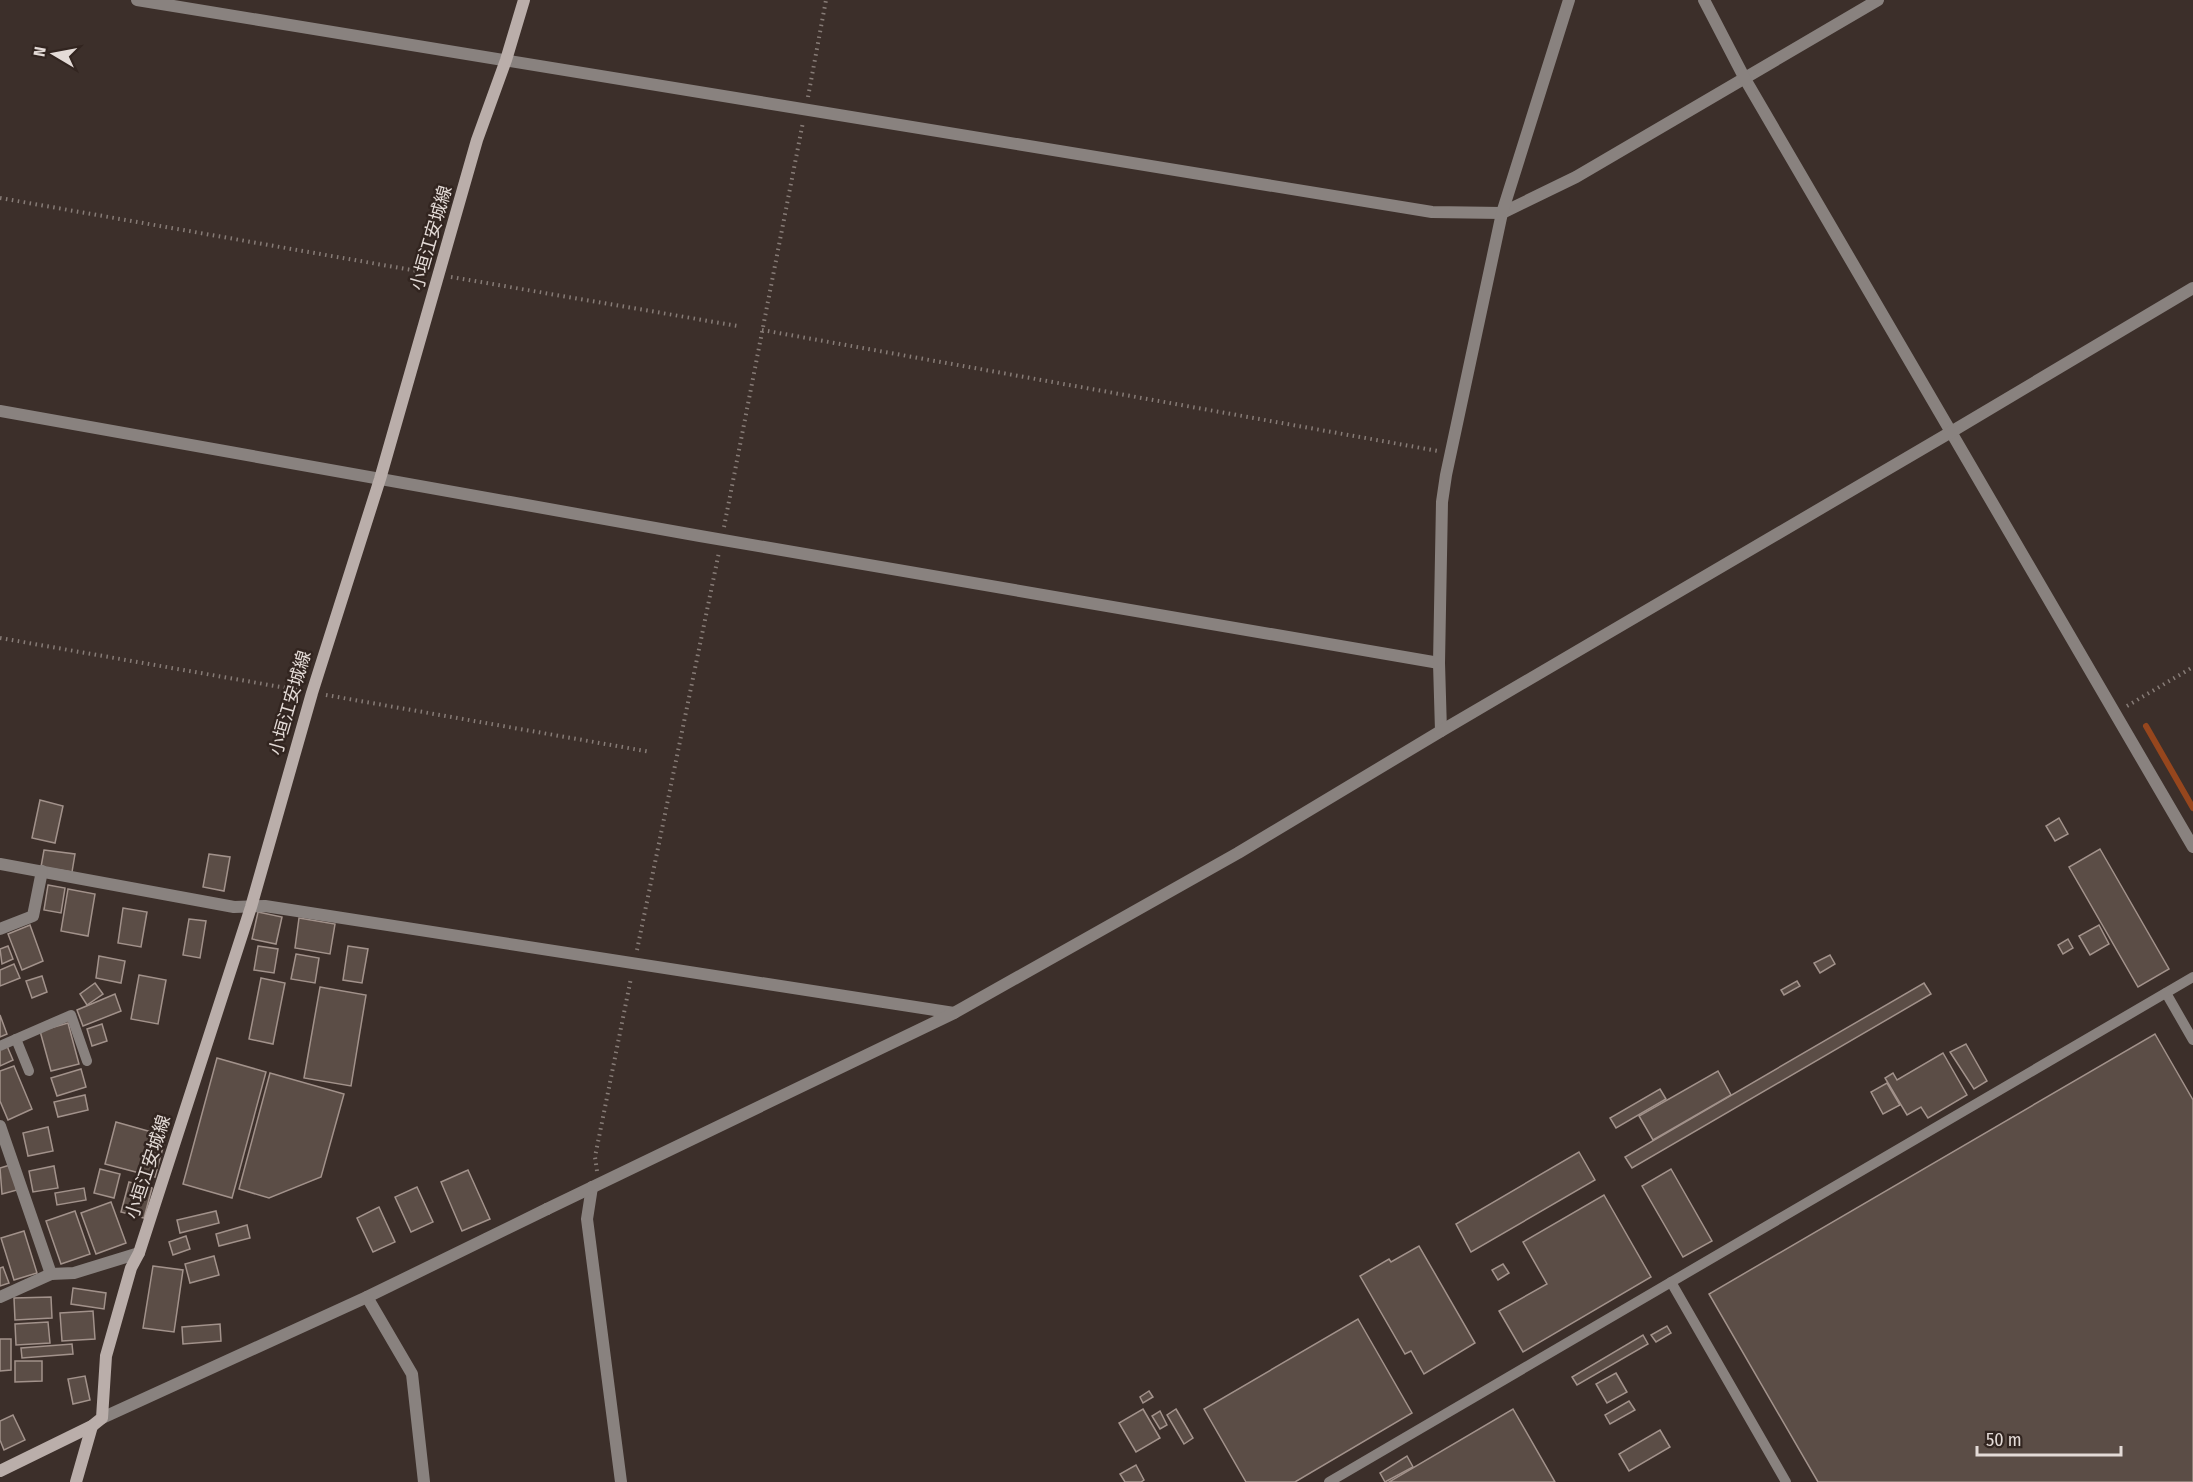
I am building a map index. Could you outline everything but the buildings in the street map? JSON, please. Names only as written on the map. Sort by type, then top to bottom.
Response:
[{"type":"main road","name":"小垣江安城線","points":[[76,1482],[97,1422],[105,1356],[131,1268],[139,1253],[251,907],[312,693],[380,479],[477,140],[506,60],[524,0]]},
{"type":"main road","points":[[0,1471],[97,1422]]},
{"type":"street","points":[[136,0],[1432,212],[1502,213],[1576,177],[1878,0]]},
{"type":"street","points":[[1441,731],[1439,663],[1442,502],[1502,213],[1569,0]]},
{"type":"street","points":[[1704,0],[1745,79],[2193,847]]},
{"type":"street","points":[[97,1422],[367,1297],[954,1013],[1238,854],[1441,731],[2193,288]]},
{"type":"street","points":[[0,411],[1439,663]]},
{"type":"street","points":[[0,864],[234,907],[265,906],[954,1013]]},
{"type":"street","points":[[0,929],[33,916],[42,871]]},
{"type":"street","points":[[0,1126],[51,1274]]},
{"type":"street","points":[[596,1185],[587,1218],[621,1482]]},
{"type":"street","points":[[0,1297],[51,1274],[74,1273],[139,1253]]},
{"type":"street","points":[[367,1297],[412,1374],[424,1482]]},
{"type":"lane","points":[[1329,1482],[2193,977]]},
{"type":"lane","points":[[2166,993],[2193,1040]]},
{"type":"lane","points":[[0,1046],[71,1015],[87,1061]]},
{"type":"lane","points":[[16,1039],[29,1071]]},
{"type":"lane","points":[[1671,1282],[1786,1482]]},
{"type":"path","points":[[596,1185],[596,1158],[634,962],[722,538],[826,0]]},
{"type":"path","points":[[0,198],[738,326]]},
{"type":"path","points":[[762,330],[1451,453]]},
{"type":"path","points":[[2116,712],[2193,667]]},
{"type":"waterway","points":[[2146,726],[2193,808]]}]
